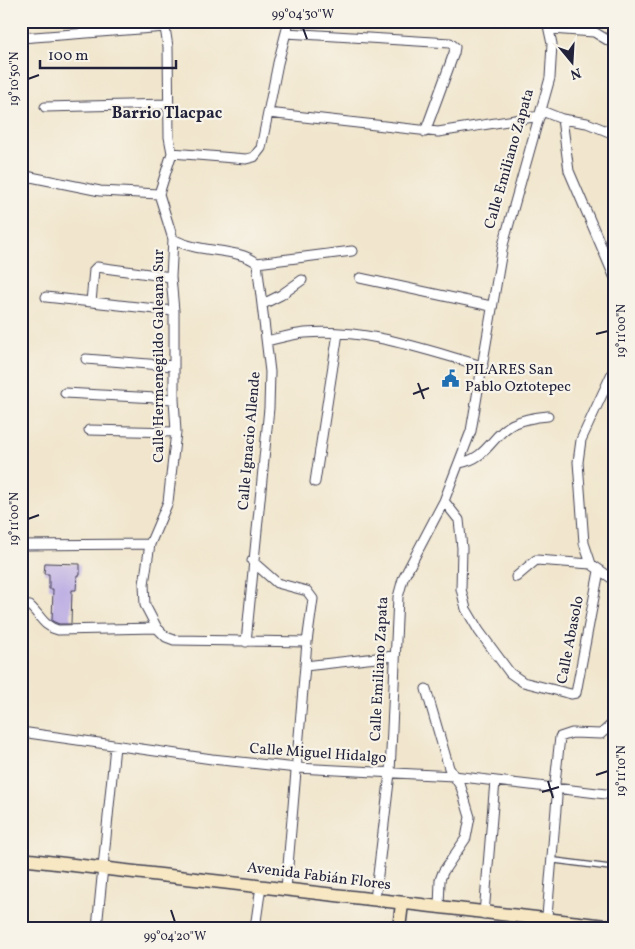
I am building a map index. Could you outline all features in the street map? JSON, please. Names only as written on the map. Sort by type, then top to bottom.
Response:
[{"type":"main road","name":"Avenida Fabián Flores","points":[[21,859],[375,900],[546,924],[614,927]]},
{"type":"main road","points":[[399,928],[402,904]]},
{"type":"street","points":[[172,153],[246,159],[254,157],[260,148],[289,21]]},
{"type":"street","points":[[21,38],[165,24],[169,137],[172,153],[159,194],[100,191],[21,175]]},
{"type":"street","points":[[548,25],[594,32],[614,44]]},
{"type":"street","name":"Calle Emiliano Zapata","points":[[375,900],[390,774],[398,597],[403,579],[444,501],[472,431],[491,306],[513,205],[541,114],[552,57],[548,25]]},
{"type":"street","points":[[286,33],[450,43],[455,47],[425,132]]},
{"type":"street","points":[[45,107],[169,104]]},
{"type":"street","points":[[268,114],[425,132],[438,132],[541,114],[587,123],[614,134]]},
{"type":"street","points":[[562,119],[569,171],[614,276]]},
{"type":"street","name":"Calle Hermenegildo Galeana Sur","points":[[157,628],[143,598],[150,544],[168,502],[176,432],[174,311],[171,277],[173,239],[159,194]]},
{"type":"street","points":[[173,239],[195,248],[249,257],[257,264],[352,252]]},
{"type":"street","name":"Calle Ignacio Allende","points":[[246,642],[252,561],[269,408],[270,372],[268,341],[257,264]]},
{"type":"street","points":[[91,302],[94,270],[97,267],[171,277]]},
{"type":"street","points":[[360,278],[491,306]]},
{"type":"street","points":[[263,304],[281,295],[302,280]]},
{"type":"street","points":[[46,297],[174,311]]},
{"type":"street","points":[[268,341],[303,333],[338,333],[400,342],[483,366]]},
{"type":"street","points":[[315,482],[338,333]]},
{"type":"street","points":[[86,359],[174,366]]},
{"type":"street","points":[[614,370],[578,450],[584,543],[591,564],[614,580]]},
{"type":"street","points":[[64,393],[174,399]]},
{"type":"street","points":[[459,463],[475,460],[511,425],[529,418],[548,416]]},
{"type":"street","points":[[89,430],[176,432]]},
{"type":"street","name":"Calle Abasolo","points":[[444,501],[459,520],[462,548],[461,590],[466,609],[510,672],[523,682],[571,694],[576,693],[599,571]]},
{"type":"street","points":[[21,545],[150,544]]},
{"type":"street","points":[[516,577],[536,560],[591,564]]},
{"type":"street","points":[[252,561],[277,583],[298,588],[310,594],[312,608],[307,642],[298,768],[286,889]]},
{"type":"street","points":[[21,605],[30,606],[43,622],[49,627],[58,630],[157,628],[166,637],[174,640],[307,642]]},
{"type":"street","points":[[305,666],[394,656]]},
{"type":"street","points":[[426,689],[449,768],[467,804],[469,829],[466,838],[443,872],[440,880],[439,908]]},
{"type":"street","points":[[546,924],[560,737],[572,733],[601,734],[614,722]]},
{"type":"street","name":"Calle Miguel Hidalgo","points":[[21,732],[115,746],[298,768],[454,776],[614,795]]},
{"type":"street","points":[[97,928],[115,746]]},
{"type":"street","points":[[484,914],[495,780]]},
{"type":"street","points":[[255,928],[261,886]]},
{"type":"lane","points":[[550,860],[614,868]]},
{"type":"building","points":[[45,563],[80,564],[80,575],[77,575],[76,590],[72,590],[71,624],[59,624],[52,621],[53,589],[49,589],[49,574],[44,574]]},
{"type":"place","name":"PILARES San Pablo Oztotepec","points":[[451,379]]},
{"type":"district","name":"Barrio Tlacpac","points":[[167,114]]}]
